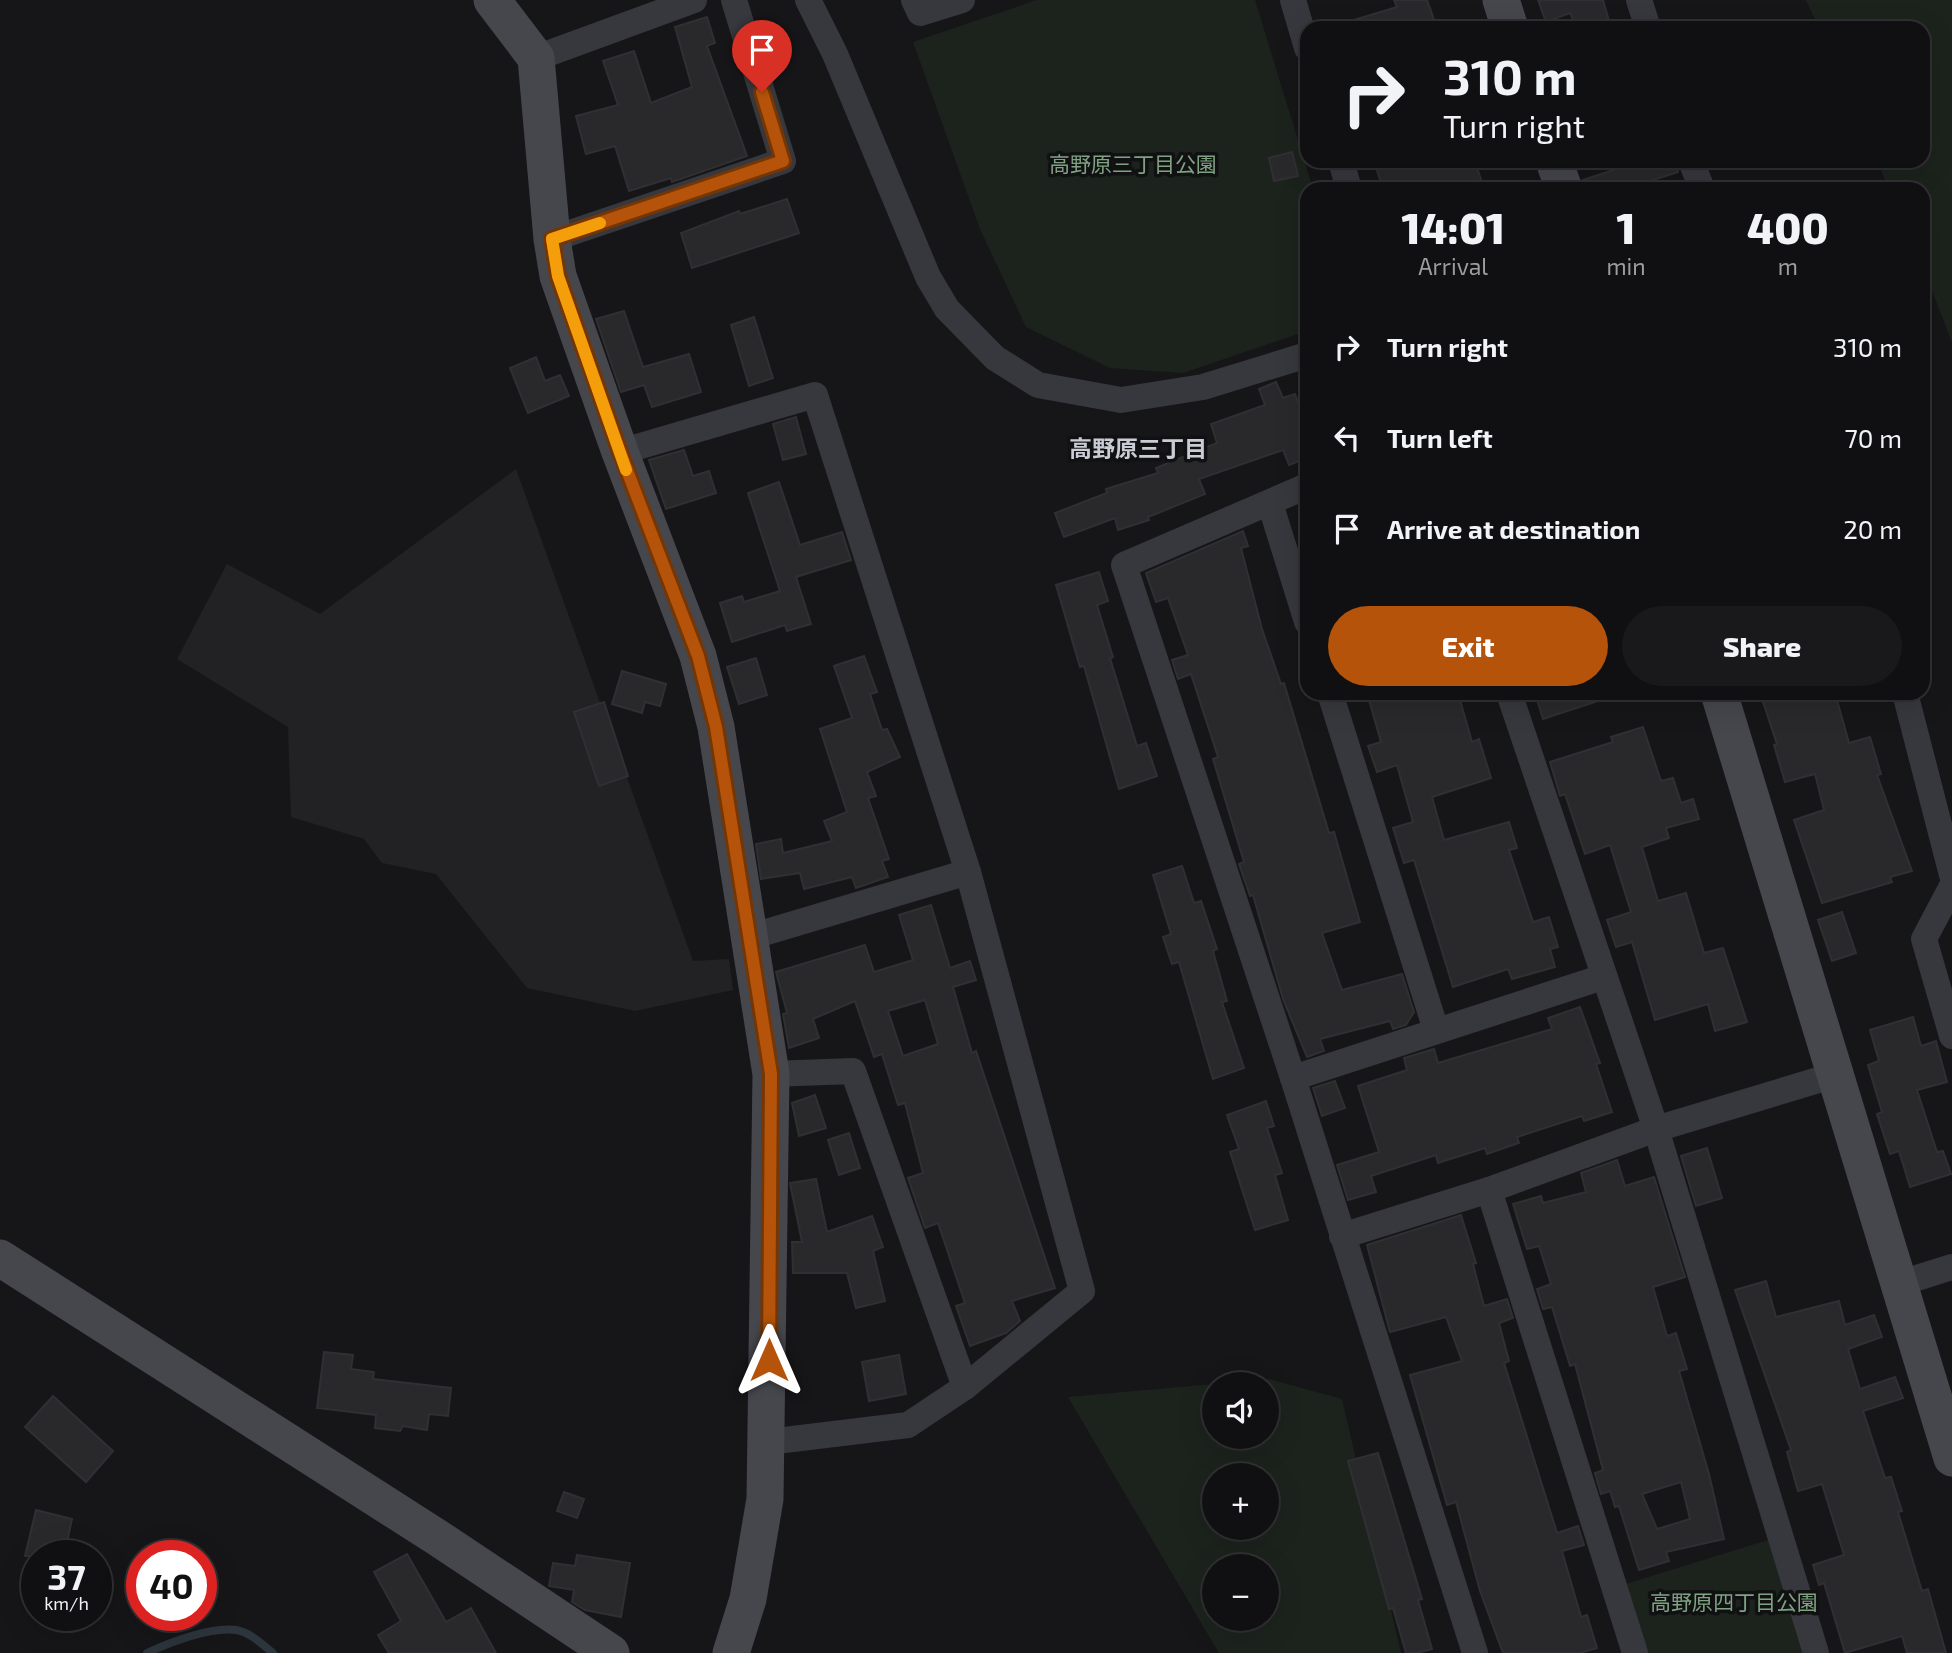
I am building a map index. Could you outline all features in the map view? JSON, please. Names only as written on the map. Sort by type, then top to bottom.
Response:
[{"type":"street","points":[[492,0],[536,58],[552,239],[558,276],[620,452],[698,656],[716,727],[771,1074],[768,1443],[765,1499],[748,1599],[731,1653]]},
{"type":"street","points":[[536,58],[694,0]]},
{"type":"street","points":[[552,239],[783,161],[734,0]]},
{"type":"street","points":[[808,0],[835,54],[928,277],[947,309],[995,358],[1038,385],[1121,400],[1203,387],[1300,357]]},
{"type":"street","points":[[914,0],[919,13],[962,0]]},
{"type":"street","points":[[1293,0],[1300,24]]},
{"type":"street","points":[[1501,0],[1508,21]]},
{"type":"street","points":[[1639,0],[1646,21]]},
{"type":"street","points":[[620,452],[815,395],[968,872],[1082,1291],[965,1387],[908,1425],[768,1443]]},
{"type":"street","points":[[1300,489],[1124,565],[1293,1078],[1475,1653]]},
{"type":"street","points":[[1270,503],[1300,599]]},
{"type":"street","points":[[1332,700],[1436,1030]]},
{"type":"street","points":[[1511,700],[1656,1129],[1816,1653]]},
{"type":"street","points":[[1721,700],[1952,1458]]},
{"type":"street","points":[[1907,700],[1952,875]]},
{"type":"street","points":[[750,937],[968,872]]},
{"type":"street","points":[[1952,886],[1924,939],[1952,1036]]},
{"type":"street","points":[[1293,1078],[1603,977]]},
{"type":"street","points":[[771,1074],[853,1071],[965,1387]]},
{"type":"street","points":[[1342,1236],[1489,1190],[1656,1129],[1835,1075]]},
{"type":"street","points":[[1489,1190],[1635,1653]]},
{"type":"street","points":[[0,1258],[366,1491],[611,1653]]},
{"type":"street","points":[[1900,1283],[1952,1267]]},
{"type":"shaded area","points":[[516,469],[693,961],[729,959],[733,990],[635,1011],[527,988],[436,874],[382,863],[364,839],[291,817],[288,727],[177,659],[227,564],[320,614]]},
{"type":"green space","name":"高野原三丁目公園","points":[[1037,0],[1255,0],[1300,147],[1300,168],[1307,168],[1311,182],[1300,182],[1300,333],[1183,373],[1110,368],[1026,327],[980,229],[913,42]]},
{"type":"green space","points":[[1806,0],[1952,0],[1952,342],[1930,286],[1930,182],[1886,182],[1880,168],[1930,168],[1930,21],[1816,21]]},
{"type":"green space","points":[[1279,1382],[1342,1399],[1401,1653],[1219,1653],[1206,1631],[1279,1631],[1279,1554],[1202,1554],[1202,1624],[1068,1397],[1202,1385],[1202,1449],[1279,1449]]},
{"type":"green space","name":"高野原四丁目公園","points":[[1768,1540],[1803,1653],[1647,1653],[1626,1584]]},
{"type":"building","points":[[1394,0],[1427,0],[1434,21],[1351,21],[1397,7]]},
{"type":"building","points":[[1538,0],[1603,0],[1609,21],[1574,21],[1570,13],[1546,21]]},
{"type":"building","points":[[707,17],[715,43],[707,46],[747,156],[672,182],[671,178],[629,191],[615,146],[586,154],[576,116],[618,105],[603,61],[634,51],[651,103],[692,87],[675,27]]},
{"type":"building","points":[[1292,152],[1298,176],[1274,181],[1269,158]]},
{"type":"building","points":[[1376,168],[1477,168],[1482,182],[1381,182]]},
{"type":"building","points":[[1620,168],[1677,168],[1678,172],[1647,182],[1583,180]]},
{"type":"building","points":[[787,199],[799,233],[692,268],[681,233],[739,211],[740,214]]},
{"type":"building","points":[[624,311],[643,367],[689,354],[701,392],[652,407],[644,385],[621,392],[596,319]]},
{"type":"building","points":[[754,317],[773,378],[749,386],[731,325]]},
{"type":"building","points":[[536,357],[545,381],[560,375],[569,396],[528,413],[510,368]]},
{"type":"building","points":[[1276,382],[1283,398],[1295,394],[1300,408],[1300,461],[1289,465],[1283,450],[1199,479],[1205,494],[1148,517],[1149,520],[1118,530],[1115,518],[1064,537],[1055,513],[1107,493],[1106,489],[1158,473],[1156,468],[1217,443],[1211,424],[1265,405],[1259,389]]},
{"type":"building","points":[[796,417],[806,454],[783,460],[773,424]]},
{"type":"building","points":[[684,450],[693,476],[709,471],[716,493],[666,509],[649,460]]},
{"type":"building","points":[[779,482],[800,545],[842,532],[851,560],[796,577],[811,624],[787,631],[785,625],[732,642],[720,603],[742,596],[744,602],[780,591],[748,493]]},
{"type":"building","points":[[1243,531],[1248,546],[1241,548],[1262,629],[1281,684],[1284,683],[1329,833],[1334,832],[1360,922],[1322,933],[1342,990],[1402,974],[1414,1012],[1406,1025],[1393,1029],[1390,1021],[1320,1039],[1324,1051],[1307,1057],[1283,999],[1253,895],[1250,896],[1239,864],[1244,862],[1213,759],[1218,757],[1191,674],[1178,679],[1172,660],[1188,655],[1168,598],[1156,602],[1146,573]]},
{"type":"building","points":[[1099,572],[1108,601],[1097,605],[1113,657],[1110,658],[1137,746],[1146,743],[1157,776],[1119,789],[1084,666],[1080,667],[1056,585]]},
{"type":"building","points":[[864,656],[877,692],[870,694],[882,730],[887,729],[900,757],[867,772],[876,796],[868,798],[889,859],[882,861],[888,877],[856,888],[852,877],[804,889],[800,873],[761,879],[756,844],[781,839],[783,853],[832,841],[824,821],[847,812],[820,729],[852,718],[834,666]]},
{"type":"building","points":[[756,658],[767,695],[739,704],[727,667]]},
{"type":"building","points":[[622,671],[666,684],[660,706],[645,702],[642,713],[612,704]]},
{"type":"building","points":[[1369,700],[1460,700],[1472,742],[1479,739],[1491,778],[1432,797],[1444,840],[1509,822],[1517,848],[1509,850],[1533,922],[1549,917],[1558,947],[1550,949],[1555,967],[1512,979],[1508,969],[1453,987],[1414,860],[1404,863],[1393,828],[1413,822],[1397,765],[1377,772],[1368,746],[1381,742]]},
{"type":"building","points":[[1537,700],[1601,700],[1543,719]]},
{"type":"building","points":[[1762,700],[1837,700],[1849,743],[1870,737],[1881,774],[1877,775],[1912,871],[1890,877],[1892,882],[1822,903],[1794,820],[1824,810],[1815,774],[1785,782],[1774,745],[1777,744]]},
{"type":"building","points":[[604,702],[628,776],[599,786],[574,712]]},
{"type":"building","points":[[1643,727],[1661,781],[1673,778],[1681,803],[1693,799],[1699,819],[1666,828],[1669,838],[1642,847],[1658,901],[1686,893],[1704,953],[1723,948],[1747,1022],[1715,1031],[1708,1004],[1655,1020],[1632,942],[1616,947],[1607,920],[1631,912],[1610,845],[1585,854],[1565,794],[1560,796],[1550,762],[1613,742],[1611,737]]},
{"type":"building","points":[[1182,866],[1194,903],[1201,901],[1217,949],[1213,951],[1227,1001],[1222,1002],[1244,1068],[1213,1079],[1179,962],[1172,964],[1163,937],[1171,934],[1153,875]]},
{"type":"building","points":[[931,905],[950,968],[970,961],[976,980],[953,987],[972,1053],[976,1051],[1055,1288],[1012,1301],[1020,1321],[1006,1333],[970,1346],[956,1306],[965,1303],[938,1223],[925,1228],[908,1178],[923,1173],[905,1103],[898,1105],[882,1054],[874,1057],[855,1001],[813,1019],[819,1038],[789,1048],[783,1014],[787,1013],[776,972],[865,945],[874,972],[913,960],[899,915]],"holes":[[[925,1000],[938,1044],[903,1056],[888,1011]]]},
{"type":"building","points":[[1842,912],[1856,953],[1832,961],[1818,920]]},
{"type":"building","points":[[1580,1007],[1600,1063],[1596,1064],[1612,1112],[1584,1121],[1582,1116],[1517,1137],[1519,1143],[1487,1154],[1485,1148],[1438,1163],[1436,1155],[1371,1176],[1376,1192],[1348,1200],[1337,1165],[1379,1152],[1358,1086],[1407,1070],[1404,1058],[1434,1049],[1438,1063],[1552,1029],[1548,1018]]},
{"type":"building","points":[[1913,1017],[1921,1046],[1936,1041],[1947,1082],[1917,1090],[1937,1152],[1943,1151],[1951,1174],[1910,1187],[1899,1151],[1890,1154],[1877,1114],[1882,1112],[1868,1065],[1879,1061],[1870,1030]]},
{"type":"building","points":[[1335,1081],[1345,1108],[1322,1116],[1313,1088]]},
{"type":"building","points":[[815,1095],[826,1128],[799,1136],[792,1103]]},
{"type":"building","points":[[1266,1101],[1274,1126],[1267,1128],[1282,1173],[1275,1175],[1288,1220],[1255,1230],[1230,1152],[1239,1149],[1227,1115]]},
{"type":"building","points":[[849,1133],[860,1168],[839,1175],[828,1140]]},
{"type":"building","points":[[1707,1148],[1722,1198],[1696,1206],[1681,1156]]},
{"type":"building","points":[[1617,1160],[1625,1186],[1654,1177],[1685,1277],[1653,1287],[1667,1336],[1676,1333],[1687,1369],[1679,1371],[1709,1474],[1724,1539],[1666,1552],[1669,1561],[1639,1570],[1619,1506],[1615,1507],[1610,1491],[1601,1494],[1595,1473],[1603,1470],[1575,1364],[1570,1366],[1552,1307],[1543,1309],[1537,1289],[1551,1284],[1539,1246],[1527,1249],[1513,1204],[1541,1196],[1543,1203],[1586,1192],[1581,1173]],"holes":[[[1681,1482],[1690,1519],[1657,1529],[1642,1494]]]},
{"type":"building","points":[[816,1179],[827,1232],[872,1216],[883,1247],[873,1251],[885,1301],[856,1308],[847,1273],[793,1273],[792,1242],[802,1242],[790,1183]]},
{"type":"building","points":[[1461,1215],[1476,1263],[1473,1264],[1484,1306],[1507,1299],[1513,1318],[1499,1323],[1509,1361],[1504,1363],[1557,1533],[1578,1526],[1584,1545],[1562,1551],[1581,1617],[1587,1615],[1597,1648],[1580,1653],[1503,1653],[1480,1591],[1456,1502],[1447,1505],[1410,1375],[1462,1361],[1446,1317],[1390,1332],[1367,1245]]},
{"type":"building","points":[[1766,1281],[1776,1317],[1839,1301],[1845,1325],[1874,1315],[1882,1337],[1848,1349],[1860,1389],[1895,1377],[1903,1398],[1863,1411],[1885,1478],[1891,1477],[1902,1511],[1898,1512],[1922,1591],[1928,1589],[1946,1653],[1907,1653],[1902,1636],[1845,1653],[1824,1583],[1819,1585],[1813,1565],[1844,1555],[1822,1484],[1798,1491],[1787,1452],[1791,1450],[1735,1290]]},
{"type":"building","points":[[324,1352],[353,1355],[351,1369],[374,1372],[373,1379],[451,1388],[448,1416],[429,1414],[427,1430],[403,1426],[400,1431],[375,1428],[376,1415],[317,1408]]},
{"type":"building","points":[[899,1355],[906,1394],[869,1401],[862,1362]]},
{"type":"building","points":[[53,1396],[113,1451],[86,1482],[25,1427]]},
{"type":"building","points":[[1378,1453],[1422,1599],[1418,1600],[1432,1649],[1417,1653],[1406,1653],[1393,1608],[1389,1609],[1348,1461]]},
{"type":"building","points":[[564,1492],[584,1499],[577,1518],[557,1511]]},
{"type":"building","points":[[36,1510],[72,1519],[67,1540],[29,1540]]},
{"type":"building","points":[[407,1554],[446,1622],[471,1608],[496,1653],[389,1653],[378,1635],[401,1621],[374,1572]]},
{"type":"building","points":[[577,1555],[630,1563],[621,1617],[585,1610],[572,1602],[574,1590],[549,1586],[553,1563],[575,1566]]},
{"type":"waterway","points":[[147,1653],[190,1636],[226,1630],[246,1633],[273,1653]]},
{"type":"slow traffic","points":[[600,223],[552,239],[558,276],[590,360],[626,470]]},
{"type":"district","name":"高野原三丁目","points":[[1138,449]]},
{"type":"route","points":[[762,92],[783,161],[552,239],[558,276],[590,360],[620,452],[698,656],[716,727],[771,1074],[769,1360]]}]
